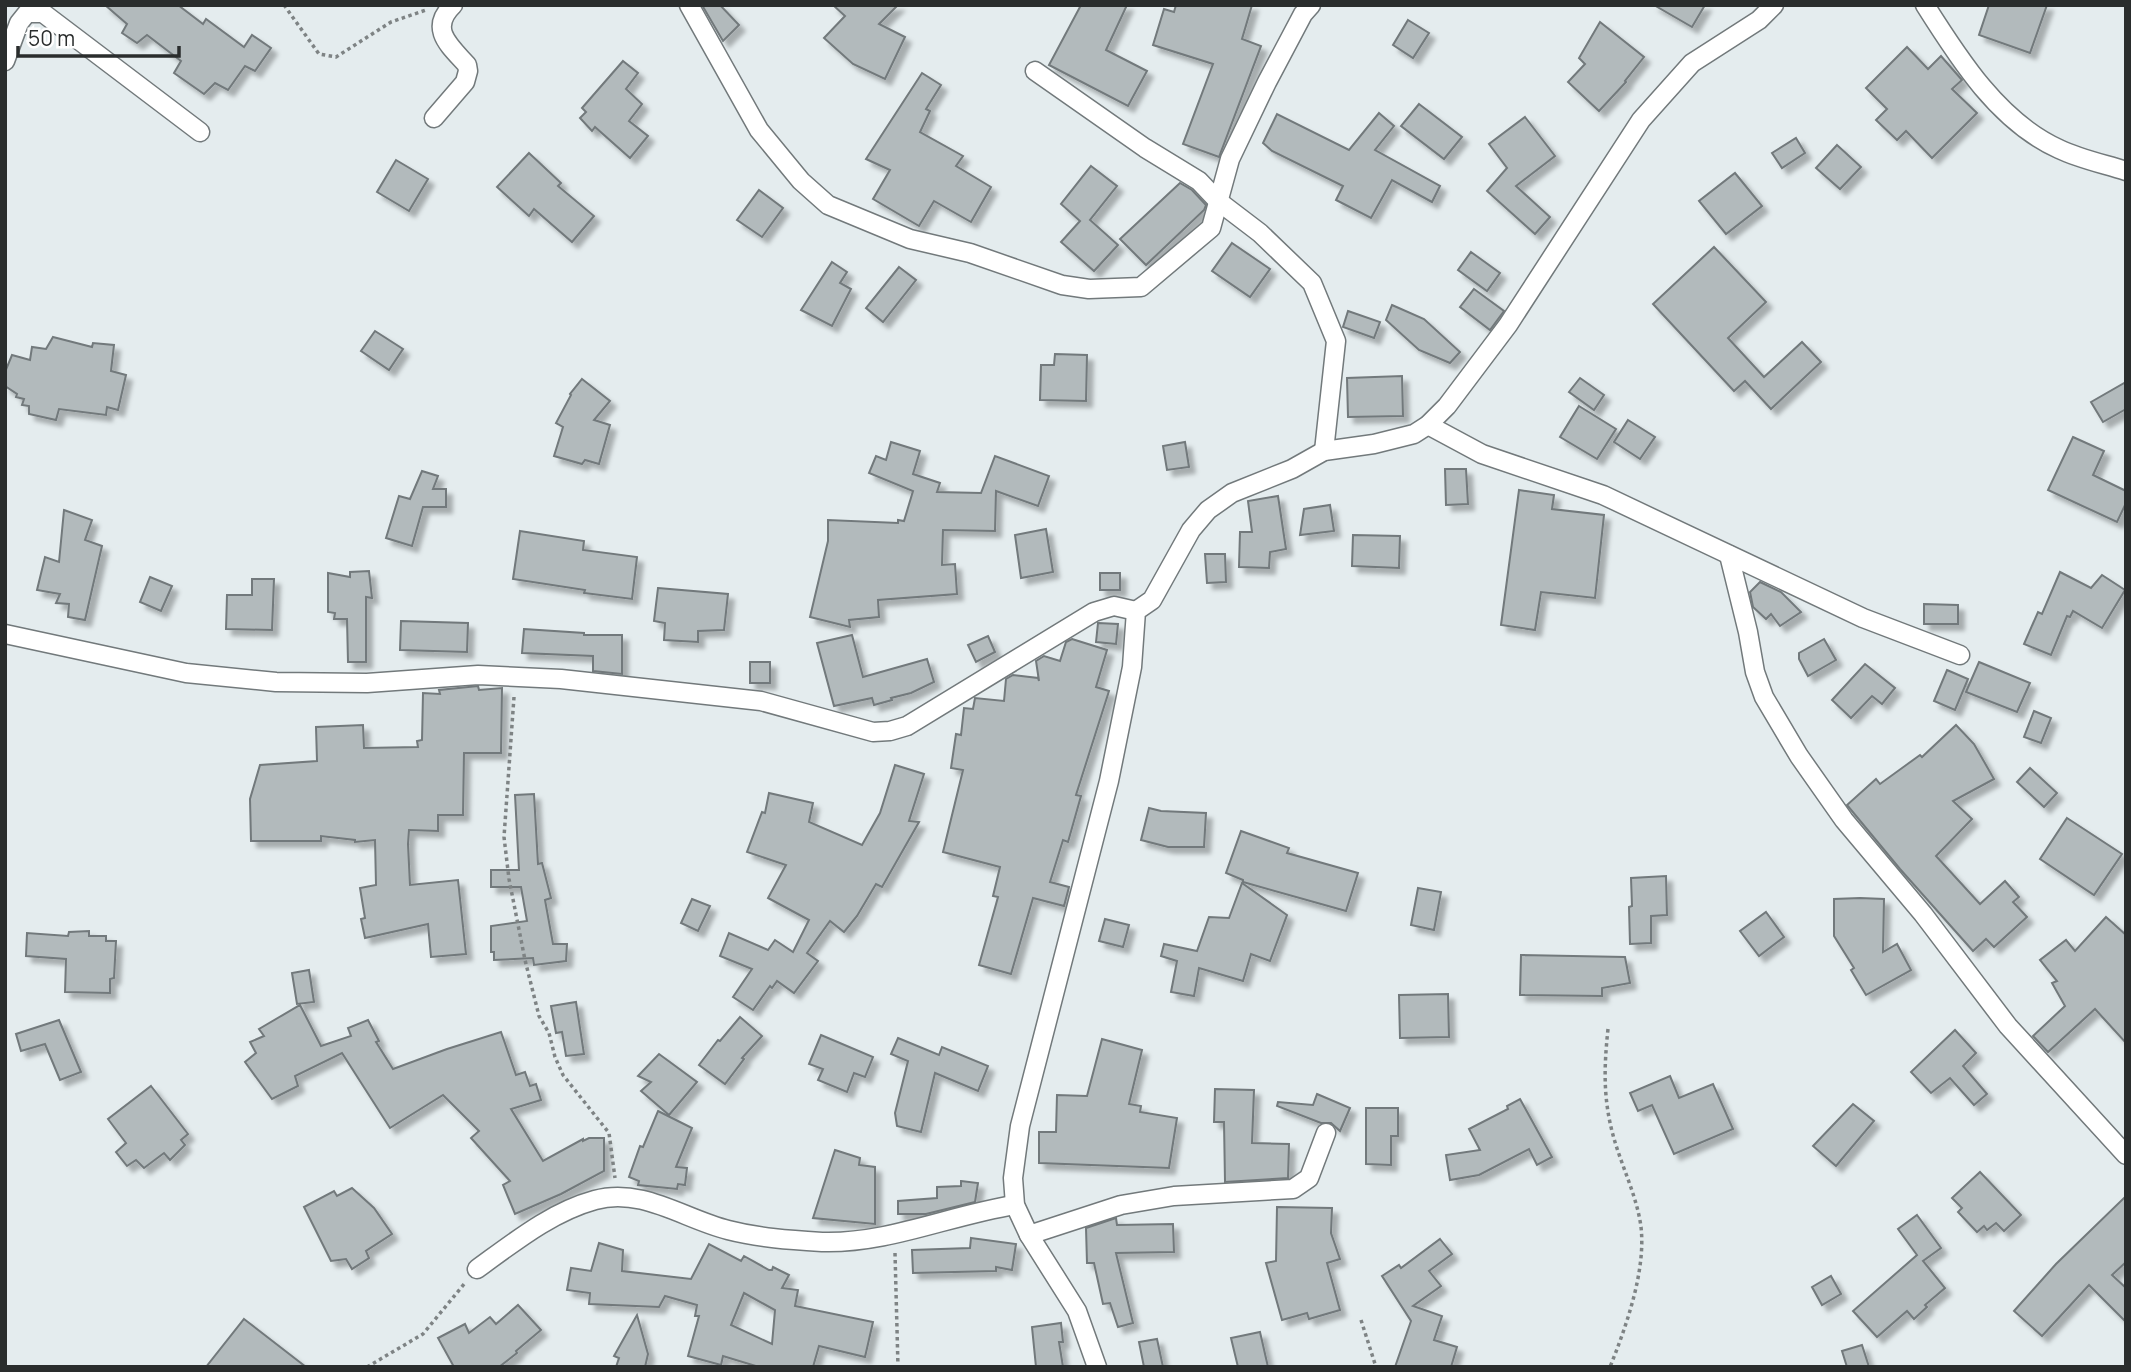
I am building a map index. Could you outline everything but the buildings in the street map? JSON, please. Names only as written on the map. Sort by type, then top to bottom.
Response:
[{"type":"street","points":[[434,118],[465,82],[467,75],[467,65],[442,33],[442,19],[453,5]]},
{"type":"street","points":[[689,5],[759,130],[801,181],[828,205],[910,239],[970,253],[1062,285],[1089,289],[1141,287],[1211,228],[1230,159],[1267,82],[1303,14],[1311,5]]},
{"type":"street","points":[[5,634],[186,673],[276,682],[367,683],[478,675],[561,679],[761,701],[864,731],[890,731],[907,726],[1094,612],[1114,606],[1136,611],[1152,600],[1191,530],[1208,510],[1233,492],[1292,469],[1324,451],[1374,444],[1414,434],[1429,425],[1447,406],[1508,325],[1641,120],[1692,63],[1759,20],[1774,5]]},
{"type":"street","points":[[1925,5],[1952,49],[1997,103],[2025,130],[2059,149],[2126,171]]},
{"type":"street","points":[[5,61],[19,23],[27,13],[43,13],[200,132]]},
{"type":"street","points":[[1035,71],[1145,148],[1199,181],[1218,201],[1260,233],[1312,283],[1336,341],[1324,451]]},
{"type":"street","points":[[1429,425],[1482,454],[1603,495],[1863,618],[1959,655]]},
{"type":"street","points":[[1729,555],[1755,672],[1764,697],[1799,756],[1844,820],[1923,914],[2008,1026],[2126,1155]]},
{"type":"street","points":[[1097,1367],[1077,1311],[1029,1235],[1015,1205],[1013,1178],[1020,1126],[1109,781],[1132,667],[1136,611]]},
{"type":"street","points":[[1029,1235],[1121,1205],[1174,1196],[1293,1189],[1309,1178],[1326,1133]]},
{"type":"street","points":[[477,1269],[535,1227],[596,1199],[617,1197],[650,1200],[727,1230],[769,1238],[826,1242],[895,1235],[1015,1205]]},
{"type":"path","points":[[284,5],[319,54],[336,57],[391,22],[429,9]]},
{"type":"path","points":[[515,677],[509,784],[504,822],[509,879],[539,1016],[549,1033],[563,1074],[609,1133],[617,1197]]},
{"type":"path","points":[[1608,1029],[1603,1080],[1605,1101],[1641,1227],[1641,1248],[1631,1313],[1610,1367]]},
{"type":"path","points":[[895,1235],[898,1367]]},
{"type":"path","points":[[367,1367],[423,1334],[477,1269]]},
{"type":"path","points":[[1361,1321],[1376,1367]]}]
